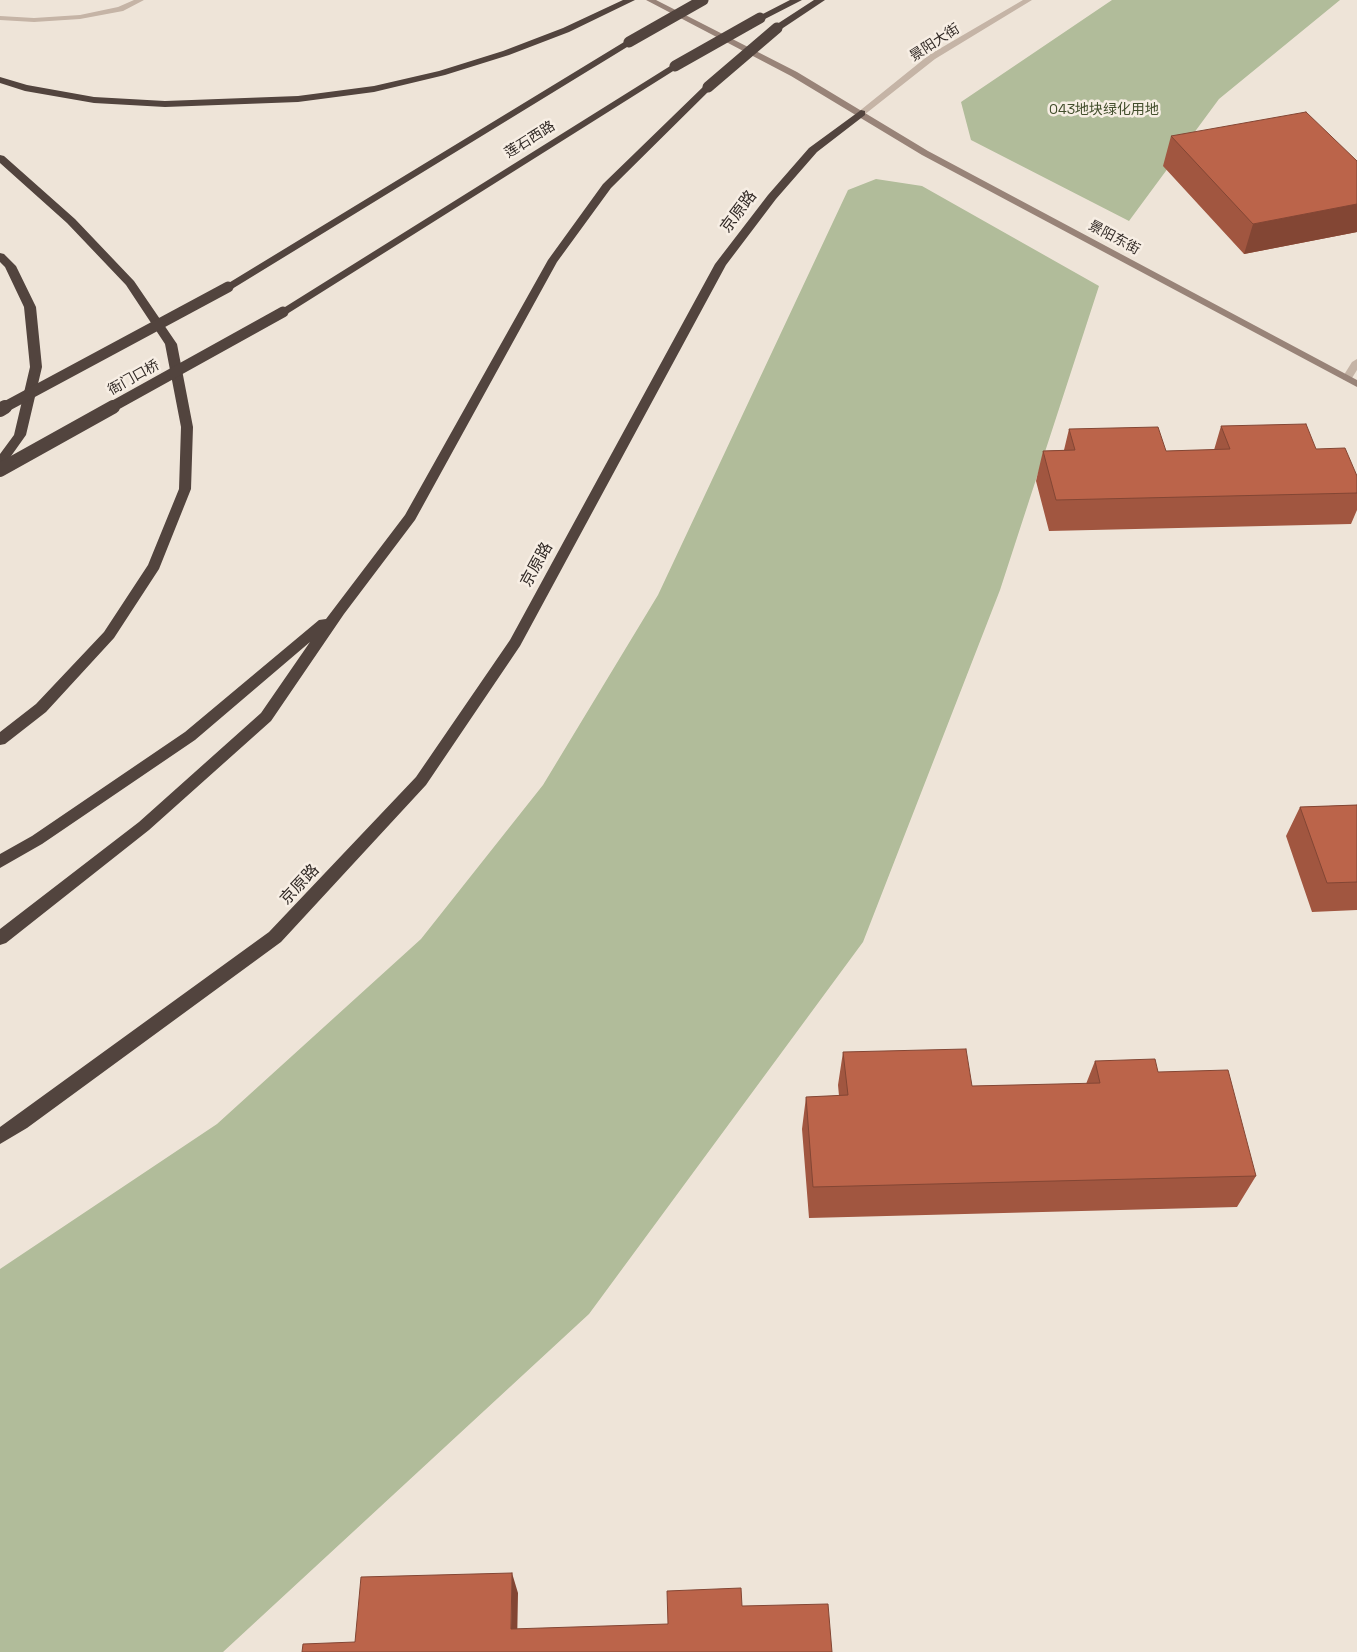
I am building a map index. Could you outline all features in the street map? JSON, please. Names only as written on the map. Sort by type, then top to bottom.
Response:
[{"type":"highway","points":[[0,80],[25,88],[94,100],[164,104],[298,99],[374,89],[442,73],[506,53],[566,30],[630,0]]},
{"type":"highway","name":"莲石西路","points":[[0,410],[228,287],[628,42],[703,0]]},
{"type":"highway","name":"莲石西路","points":[[283,312],[674,66],[760,18],[797,0]]},
{"type":"highway","points":[[0,938],[144,826],[266,717],[339,611],[410,517],[552,262],[607,186],[708,87],[777,28],[820,0]]},
{"type":"highway","name":"京原路","points":[[0,1136],[29,1118],[275,937],[422,781],[515,643],[721,264],[772,197],[813,150],[861,113]]},
{"type":"highway","points":[[0,158],[71,221],[130,283],[170,344],[188,427],[185,489],[154,566],[109,635],[42,708],[0,740]]},
{"type":"highway","points":[[0,256],[10,266],[30,307],[36,367],[20,435],[0,463]]},
{"type":"highway","name":"衙门口桥","points":[[0,470],[283,312]]},
{"type":"highway","points":[[0,862],[37,840],[190,736],[339,611]]},
{"type":"street","points":[[0,18],[34,20],[80,17],[120,9],[140,0]]},
{"type":"street","points":[[650,0],[794,74],[861,113]]},
{"type":"street","name":"景阳大街","points":[[861,113],[932,57],[1028,0]]},
{"type":"street","name":"景阳东街","points":[[861,113],[925,154],[1357,384]]},
{"type":"street","points":[[1347,378],[1357,362]]},
{"type":"green space","name":"043地块绿化用地","points":[[1112,0],[1340,0],[1219,99],[1129,221],[971,140],[961,102]]},
{"type":"green space","points":[[876,179],[922,186],[1099,286],[1000,590],[863,942],[589,1314],[223,1652],[0,1652],[0,1269],[217,1124],[421,939],[543,785],[658,595],[848,190]]},
{"type":"building","points":[[1306,112],[1357,161],[1357,204],[1253,224],[1171,136]]},
{"type":"building","points":[[1306,424],[1316,449],[1345,448],[1357,476],[1357,493],[1056,500],[1043,451],[1075,450],[1069,429],[1158,427],[1166,451],[1230,449],[1221,426]]},
{"type":"building","points":[[1357,805],[1357,882],[1327,883],[1300,807]]},
{"type":"building","points":[[966,1049],[972,1086],[1100,1083],[1095,1061],[1155,1059],[1158,1072],[1228,1070],[1256,1176],[813,1187],[806,1097],[848,1095],[843,1052]]},
{"type":"building","points":[[512,1573],[511,1629],[668,1624],[667,1591],[741,1588],[742,1606],[828,1604],[832,1652],[302,1652],[303,1644],[355,1642],[361,1577]]}]
